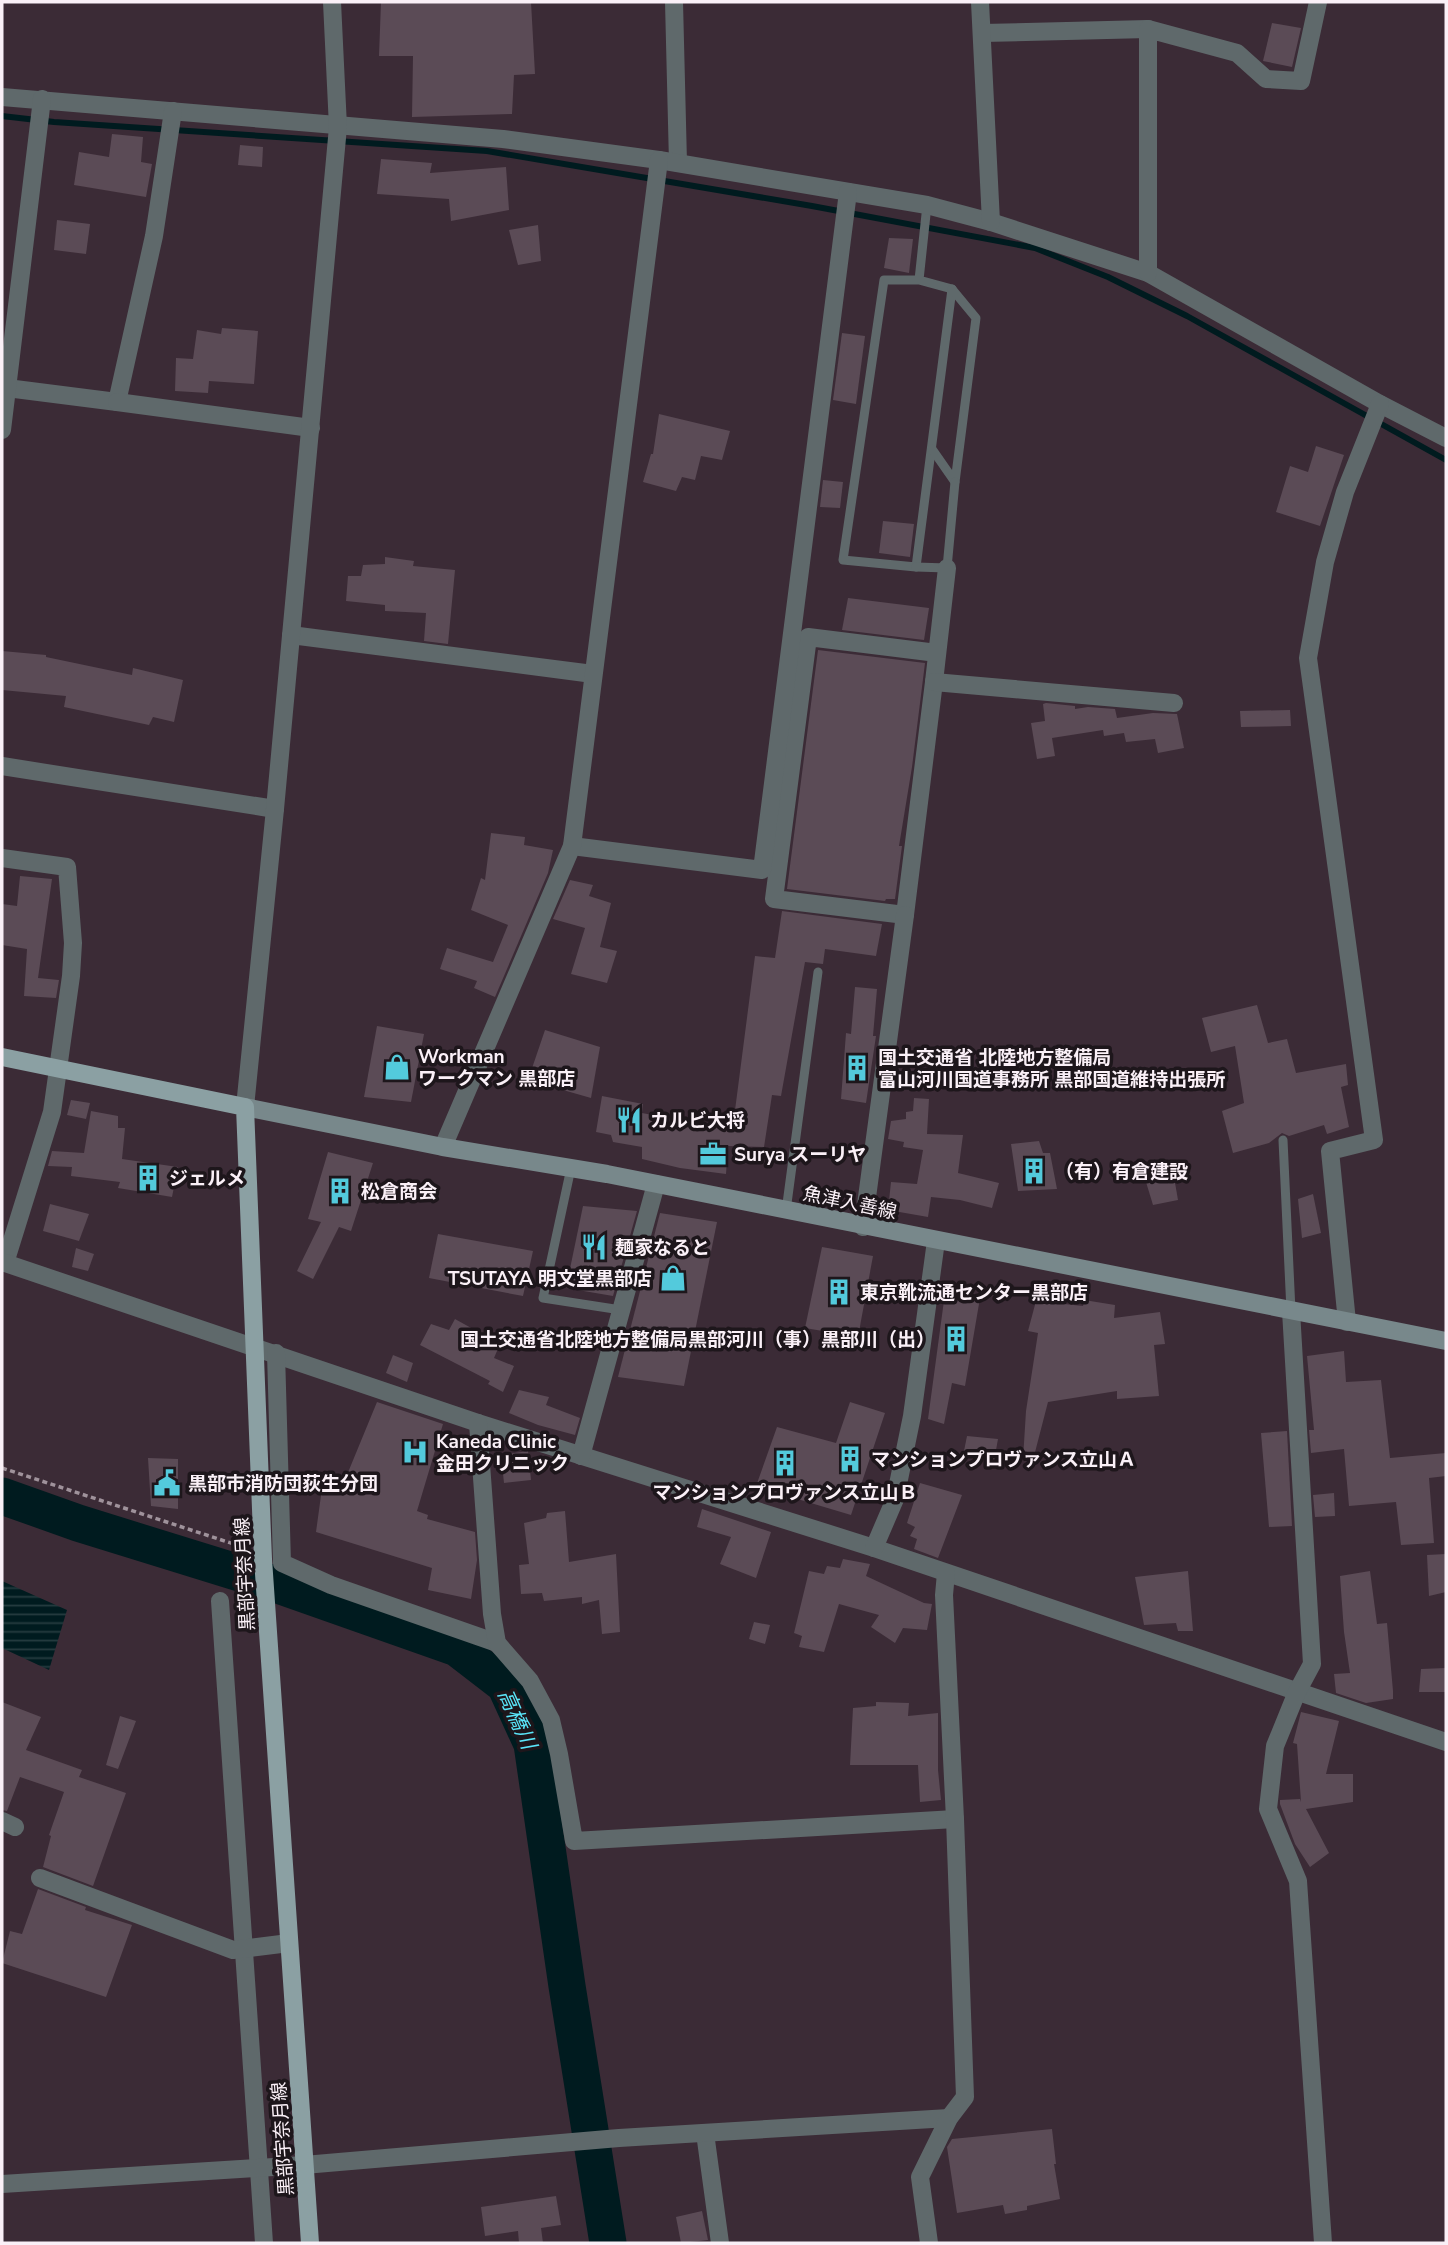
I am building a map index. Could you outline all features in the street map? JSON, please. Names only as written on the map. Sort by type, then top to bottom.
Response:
[{"type":"main road","points":[[2,1057],[245,1107]]},
{"type":"main road","name":"魚津入善線","points":[[245,1107],[443,1147],[656,1184],[1446,1341]]},
{"type":"main road","name":"黒部宇奈月線","points":[[245,1107],[263,1554],[310,2243]]},
{"type":"street","points":[[245,1107],[338,127],[332,2]]},
{"type":"street","points":[[674,2],[678,163]]},
{"type":"street","points":[[980,2],[991,222]]},
{"type":"street","points":[[982,33],[1148,29],[1237,53],[1266,79],[1301,81],[1318,2]]},
{"type":"street","points":[[1148,29],[1148,273]]},
{"type":"street","points":[[2,97],[503,139],[659,160],[927,205],[991,222],[1148,273],[1380,404],[1446,438]]},
{"type":"street","points":[[2,430],[42,99]]},
{"type":"street","points":[[117,402],[153,236],[173,111]]},
{"type":"street","points":[[443,1147],[572,846],[659,160]]},
{"type":"street","points":[[572,846],[762,870],[848,192]]},
{"type":"street","points":[[7,388],[311,428]]},
{"type":"street","points":[[1347,1322],[1330,1151],[1374,1140],[1308,658],[1325,562],[1341,503],[1380,404]]},
{"type":"street","points":[[863,1227],[905,915],[947,568]]},
{"type":"street","points":[[291,635],[593,674]]},
{"type":"street","points":[[905,915],[774,900],[808,637],[937,653]]},
{"type":"street","points":[[934,682],[1174,703]]},
{"type":"street","points":[[2,765],[275,809]]},
{"type":"street","points":[[2,859],[67,867],[73,943],[52,1112],[3,1263],[254,1345],[478,1423],[874,1548],[1446,1741]]},
{"type":"street","points":[[581,1456],[656,1184]]},
{"type":"street","points":[[874,1548],[895,1499],[912,1416],[936,1241]]},
{"type":"street","points":[[1291,1311],[1312,1664],[1297,1692],[1275,1746],[1268,1809],[1298,1881],[1323,2243]]},
{"type":"street","points":[[276,1353],[282,1563],[331,1585],[497,1643],[530,1681],[551,1720],[574,1841],[955,1819]]},
{"type":"street","points":[[478,1423],[492,1614],[497,1643]]},
{"type":"street","points":[[929,2243],[920,2177],[949,2118],[965,2097],[944,1595],[946,1573]]},
{"type":"street","points":[[220,1601],[246,1949],[264,2243]]},
{"type":"street","points":[[40,1878],[233,1950],[289,1943]]},
{"type":"street","points":[[2,2183],[304,2165],[705,2133],[949,2118]]},
{"type":"street","points":[[705,2133],[720,2243]]},
{"type":"lane","points":[[919,280],[927,205]]},
{"type":"lane","points":[[884,280],[919,280],[953,289],[976,318],[947,568],[843,561],[884,280]]},
{"type":"lane","points":[[916,567],[953,289]]},
{"type":"lane","points":[[932,449],[955,482]]},
{"type":"lane","points":[[786,1211],[818,972]]},
{"type":"lane","points":[[1283,1140],[1291,1311]]},
{"type":"lane","points":[[570,1168],[543,1298],[621,1310]]},
{"type":"path","points":[[2,1468],[263,1554]]},
{"type":"water","points":[[2,1581],[67,1610],[49,1670],[2,1648]]},
{"type":"building","points":[[381,2],[531,2],[535,74],[514,75],[512,114],[412,117],[413,56],[379,56]]},
{"type":"building","points":[[1272,23],[1301,28],[1292,67],[1263,61]]},
{"type":"building","points":[[112,134],[143,137],[141,162],[152,164],[146,197],[74,185],[79,152],[109,157]]},
{"type":"building","points":[[240,145],[263,147],[262,167],[238,165]]},
{"type":"building","points":[[381,159],[432,163],[430,173],[506,167],[509,210],[451,221],[449,199],[377,194]]},
{"type":"building","points":[[57,220],[90,224],[86,254],[54,250]]},
{"type":"building","points":[[538,225],[541,261],[518,265],[509,230]]},
{"type":"building","points":[[889,238],[913,239],[909,273],[884,268]]},
{"type":"building","points":[[222,328],[258,331],[254,384],[209,381],[208,393],[175,391],[176,358],[193,359],[197,330],[221,334]]},
{"type":"building","points":[[842,333],[865,336],[856,404],[833,400]]},
{"type":"building","points":[[659,414],[730,431],[722,460],[701,456],[695,480],[682,477],[676,491],[643,482],[653,454]]},
{"type":"building","points":[[1316,446],[1344,455],[1320,526],[1276,512],[1290,466],[1308,472]]},
{"type":"building","points":[[823,480],[843,482],[840,508],[820,507]]},
{"type":"building","points":[[883,521],[914,524],[910,557],[879,553]]},
{"type":"building","points":[[385,557],[414,561],[413,566],[455,570],[448,644],[424,641],[426,613],[385,611],[385,605],[346,601],[348,576],[361,576],[363,565],[385,564]]},
{"type":"building","points":[[848,598],[929,608],[924,640],[842,630]]},
{"type":"building","points":[[818,650],[925,663],[899,846],[902,846],[895,899],[885,901],[787,889]]},
{"type":"building","points":[[2,651],[46,655],[132,675],[133,668],[183,680],[174,722],[153,717],[149,725],[64,707],[66,696],[2,690]]},
{"type":"building","points":[[1043,704],[1075,706],[1075,709],[1115,709],[1117,718],[1153,713],[1177,714],[1184,748],[1158,753],[1155,739],[1126,742],[1124,733],[1104,736],[1103,730],[1052,738],[1055,756],[1037,759],[1031,723],[1045,721]]},
{"type":"building","points":[[1290,710],[1291,726],[1241,727],[1240,711]]},
{"type":"building","points":[[491,833],[525,837],[524,845],[553,850],[548,873],[495,997],[474,988],[477,981],[440,969],[447,948],[493,962],[508,925],[471,910],[481,878],[485,880]]},
{"type":"building","points":[[20,876],[52,879],[38,978],[59,980],[56,998],[24,996],[27,949],[2,945],[2,904],[17,906]]},
{"type":"building","points":[[570,880],[593,885],[589,896],[611,903],[600,947],[617,951],[607,983],[571,974],[585,928],[553,919]]},
{"type":"building","points":[[782,911],[882,924],[876,956],[825,949],[823,964],[805,962],[781,1096],[772,1095],[764,1147],[728,1146],[726,1174],[680,1168],[642,1159],[642,1147],[613,1142],[611,1135],[596,1132],[602,1096],[643,1104],[642,1113],[679,1120],[678,1127],[714,1128],[714,1115],[734,1118],[755,956],[775,958]]},
{"type":"building","name":"国土交通省 北陸地方整備局 富山河川国道事務所 黒部国道維持出張所","points":[[855,987],[877,989],[873,1036],[876,1036],[866,1103],[841,1099],[846,1033],[851,1034]]},
{"type":"building","points":[[1257,1005],[1268,1043],[1287,1039],[1296,1073],[1346,1064],[1348,1085],[1341,1087],[1349,1127],[1327,1134],[1324,1125],[1289,1136],[1282,1133],[1269,1143],[1233,1153],[1222,1111],[1244,1103],[1235,1046],[1211,1052],[1202,1018]]},
{"type":"building","points":[[377,1026],[424,1034],[411,1102],[364,1097]]},
{"type":"building","points":[[545,1030],[600,1047],[591,1098],[528,1080]]},
{"type":"building","points":[[914,1098],[929,1099],[927,1134],[963,1135],[958,1173],[999,1183],[992,1208],[960,1200],[931,1197],[928,1217],[888,1210],[891,1182],[917,1184],[923,1150],[903,1147],[904,1142],[888,1139],[891,1121],[906,1119],[906,1112],[913,1111]]},
{"type":"building","points":[[71,1100],[90,1103],[86,1119],[67,1115]]},
{"type":"building","points":[[91,1111],[118,1116],[118,1128],[125,1128],[122,1159],[178,1167],[172,1197],[118,1188],[120,1182],[71,1176],[72,1167],[48,1166],[52,1151],[84,1153]]},
{"type":"building","name":"（有）有倉建設","points":[[1039,1141],[1043,1153],[1050,1153],[1057,1189],[1018,1191],[1011,1144]]},
{"type":"building","name":"松倉商会","points":[[328,1152],[373,1163],[351,1231],[339,1227],[313,1279],[297,1271],[321,1222],[308,1219]]},
{"type":"building","points":[[1174,1177],[1178,1200],[1153,1205],[1146,1182]]},
{"type":"building","points":[[1313,1194],[1321,1233],[1302,1238],[1298,1199]]},
{"type":"building","points":[[50,1204],[89,1214],[79,1241],[43,1231]]},
{"type":"building","points":[[583,1206],[637,1211],[613,1296],[566,1288]]},
{"type":"building","points":[[660,1213],[717,1222],[684,1386],[618,1377]]},
{"type":"building","points":[[438,1234],[533,1251],[523,1296],[429,1278]]},
{"type":"building","name":"東京靴流通センター黒部店","points":[[822,1247],[873,1256],[858,1337],[805,1328]]},
{"type":"building","points":[[76,1248],[94,1254],[88,1271],[72,1267]]},
{"type":"building","name":"国土交通省北陸地方整備局黒部河川（事）黒部川（出）","points":[[945,1293],[980,1298],[965,1386],[952,1383],[944,1424],[928,1419]]},
{"type":"building","points":[[1084,1300],[1115,1305],[1114,1318],[1160,1312],[1165,1344],[1154,1345],[1159,1396],[1117,1399],[1117,1391],[1048,1402],[1033,1460],[1023,1459],[1026,1411],[1038,1333],[1028,1331],[1036,1301],[1083,1306]]},
{"type":"building","points":[[455,1319],[500,1344],[494,1358],[514,1366],[503,1392],[488,1384],[490,1381],[420,1345],[431,1324],[449,1330]]},
{"type":"building","points":[[1344,1351],[1346,1382],[1381,1380],[1390,1458],[1446,1453],[1446,1476],[1429,1478],[1434,1543],[1401,1545],[1396,1502],[1349,1506],[1344,1449],[1311,1453],[1309,1430],[1314,1430],[1307,1356]]},
{"type":"building","points":[[393,1355],[413,1363],[407,1382],[386,1373]]},
{"type":"building","points":[[519,1390],[549,1397],[546,1405],[580,1418],[575,1435],[538,1425],[509,1413]]},
{"type":"building","points":[[377,1402],[443,1424],[417,1511],[428,1515],[427,1519],[475,1532],[477,1560],[471,1599],[428,1590],[432,1568],[316,1532],[323,1481],[342,1487]]},
{"type":"building","points":[[850,1402],[885,1413],[851,1515],[755,1489],[777,1427],[836,1443]]},
{"type":"building","points":[[1287,1431],[1292,1526],[1269,1527],[1261,1433]]},
{"type":"building","points":[[967,1436],[998,1439],[994,1461],[963,1456]]},
{"type":"building","points":[[528,1451],[531,1480],[504,1483],[501,1455]]},
{"type":"building","points":[[148,1458],[178,1459],[178,1509],[151,1506]]},
{"type":"building","points":[[920,1483],[962,1495],[938,1558],[914,1549],[917,1539],[910,1536],[915,1527],[907,1523]]},
{"type":"building","points":[[1334,1493],[1335,1516],[1315,1517],[1313,1495]]},
{"type":"building","points":[[702,1509],[771,1532],[756,1578],[720,1564],[731,1537],[697,1527]]},
{"type":"building","points":[[565,1511],[569,1562],[616,1554],[620,1632],[602,1634],[599,1600],[582,1604],[582,1597],[544,1601],[542,1593],[521,1594],[519,1565],[529,1564],[524,1523],[546,1518],[547,1513]]},
{"type":"building","points":[[1446,1554],[1446,1592],[1429,1596],[1427,1555]]},
{"type":"building","points":[[843,1559],[870,1564],[866,1576],[924,1603],[932,1604],[927,1630],[903,1628],[895,1643],[871,1627],[879,1615],[839,1604],[824,1652],[799,1647],[802,1636],[794,1633],[809,1571],[824,1574],[827,1566],[840,1568]]},
{"type":"building","points":[[1188,1571],[1193,1631],[1178,1631],[1176,1623],[1144,1625],[1135,1577]]},
{"type":"building","points":[[1370,1571],[1377,1624],[1387,1623],[1393,1699],[1366,1703],[1336,1693],[1334,1674],[1350,1673],[1340,1576]]},
{"type":"building","points":[[754,1622],[770,1625],[765,1644],[749,1639]]},
{"type":"building","points":[[1446,1668],[1446,1692],[1419,1692],[1421,1669]]},
{"type":"building","points":[[2,1702],[41,1717],[26,1750],[82,1770],[79,1777],[126,1793],[93,1886],[43,1867],[51,1836],[49,1835],[64,1792],[20,1777],[7,1811],[2,1810]]},
{"type":"building","points":[[876,1702],[909,1703],[908,1716],[938,1713],[941,1800],[920,1802],[918,1765],[850,1765],[853,1708],[876,1706]]},
{"type":"building","points":[[1301,1712],[1339,1721],[1326,1774],[1353,1774],[1353,1802],[1306,1809],[1329,1853],[1310,1867],[1295,1844],[1280,1804],[1280,1800],[1300,1799],[1301,1802],[1297,1744],[1293,1743]]},
{"type":"building","points":[[120,1716],[136,1721],[118,1769],[106,1765]]},
{"type":"building","points":[[38,1889],[86,1907],[85,1910],[132,1925],[106,1997],[2,1963],[10,1931],[22,1934]]},
{"type":"building","points":[[1052,2129],[1060,2199],[1005,2214],[1003,2205],[957,2213],[947,2147],[952,2139]]},
{"type":"building","points":[[556,2196],[561,2225],[541,2228],[543,2243],[519,2243],[518,2231],[485,2236],[481,2207]]},
{"type":"building","points":[[702,2211],[708,2240],[681,2243],[676,2217]]},
{"type":"waterway","points":[[2,116],[54,122],[487,151],[812,206],[1035,248],[1108,277],[1187,316],[1446,460]]},
{"type":"waterway","name":"高橋川","points":[[2,1496],[78,1523],[281,1586],[457,1648],[505,1685],[532,1744],[608,2243]]},
{"type":"place","name":"Workman ワークマン 黒部店","points":[[397,1067]]},
{"type":"place","name":"国土交通省 北陸地方整備局 富山河川国道事務所 黒部国道維持出張所","points":[[857,1068]]},
{"type":"place","name":"カルビ大将","points":[[629,1120]]},
{"type":"place","name":"Surya スーリヤ","points":[[713,1154]]},
{"type":"place","name":"（有）有倉建設","points":[[1034,1171]]},
{"type":"place","name":"ジェルメ","points":[[148,1178]]},
{"type":"place","name":"松倉商会","points":[[340,1191]]},
{"type":"place","name":"麺家なると","points":[[594,1247]]},
{"type":"place","name":"TSUTAYA 明文堂黒部店","points":[[673,1278]]},
{"type":"place","name":"東京靴流通センター黒部店","points":[[839,1292]]},
{"type":"place","name":"国土交通省北陸地方整備局黒部河川（事）黒部川（出）","points":[[956,1339]]},
{"type":"place","name":"Kaneda Clinic 金田クリニック","points":[[415,1452]]},
{"type":"place","name":"マンションプロヴァンス立山Ａ","points":[[850,1459]]},
{"type":"place","name":"マンションプロヴァンス立山Ｂ","points":[[785,1463]]},
{"type":"place","name":"黒部市消防団荻生分団","points":[[167,1483]]}]
